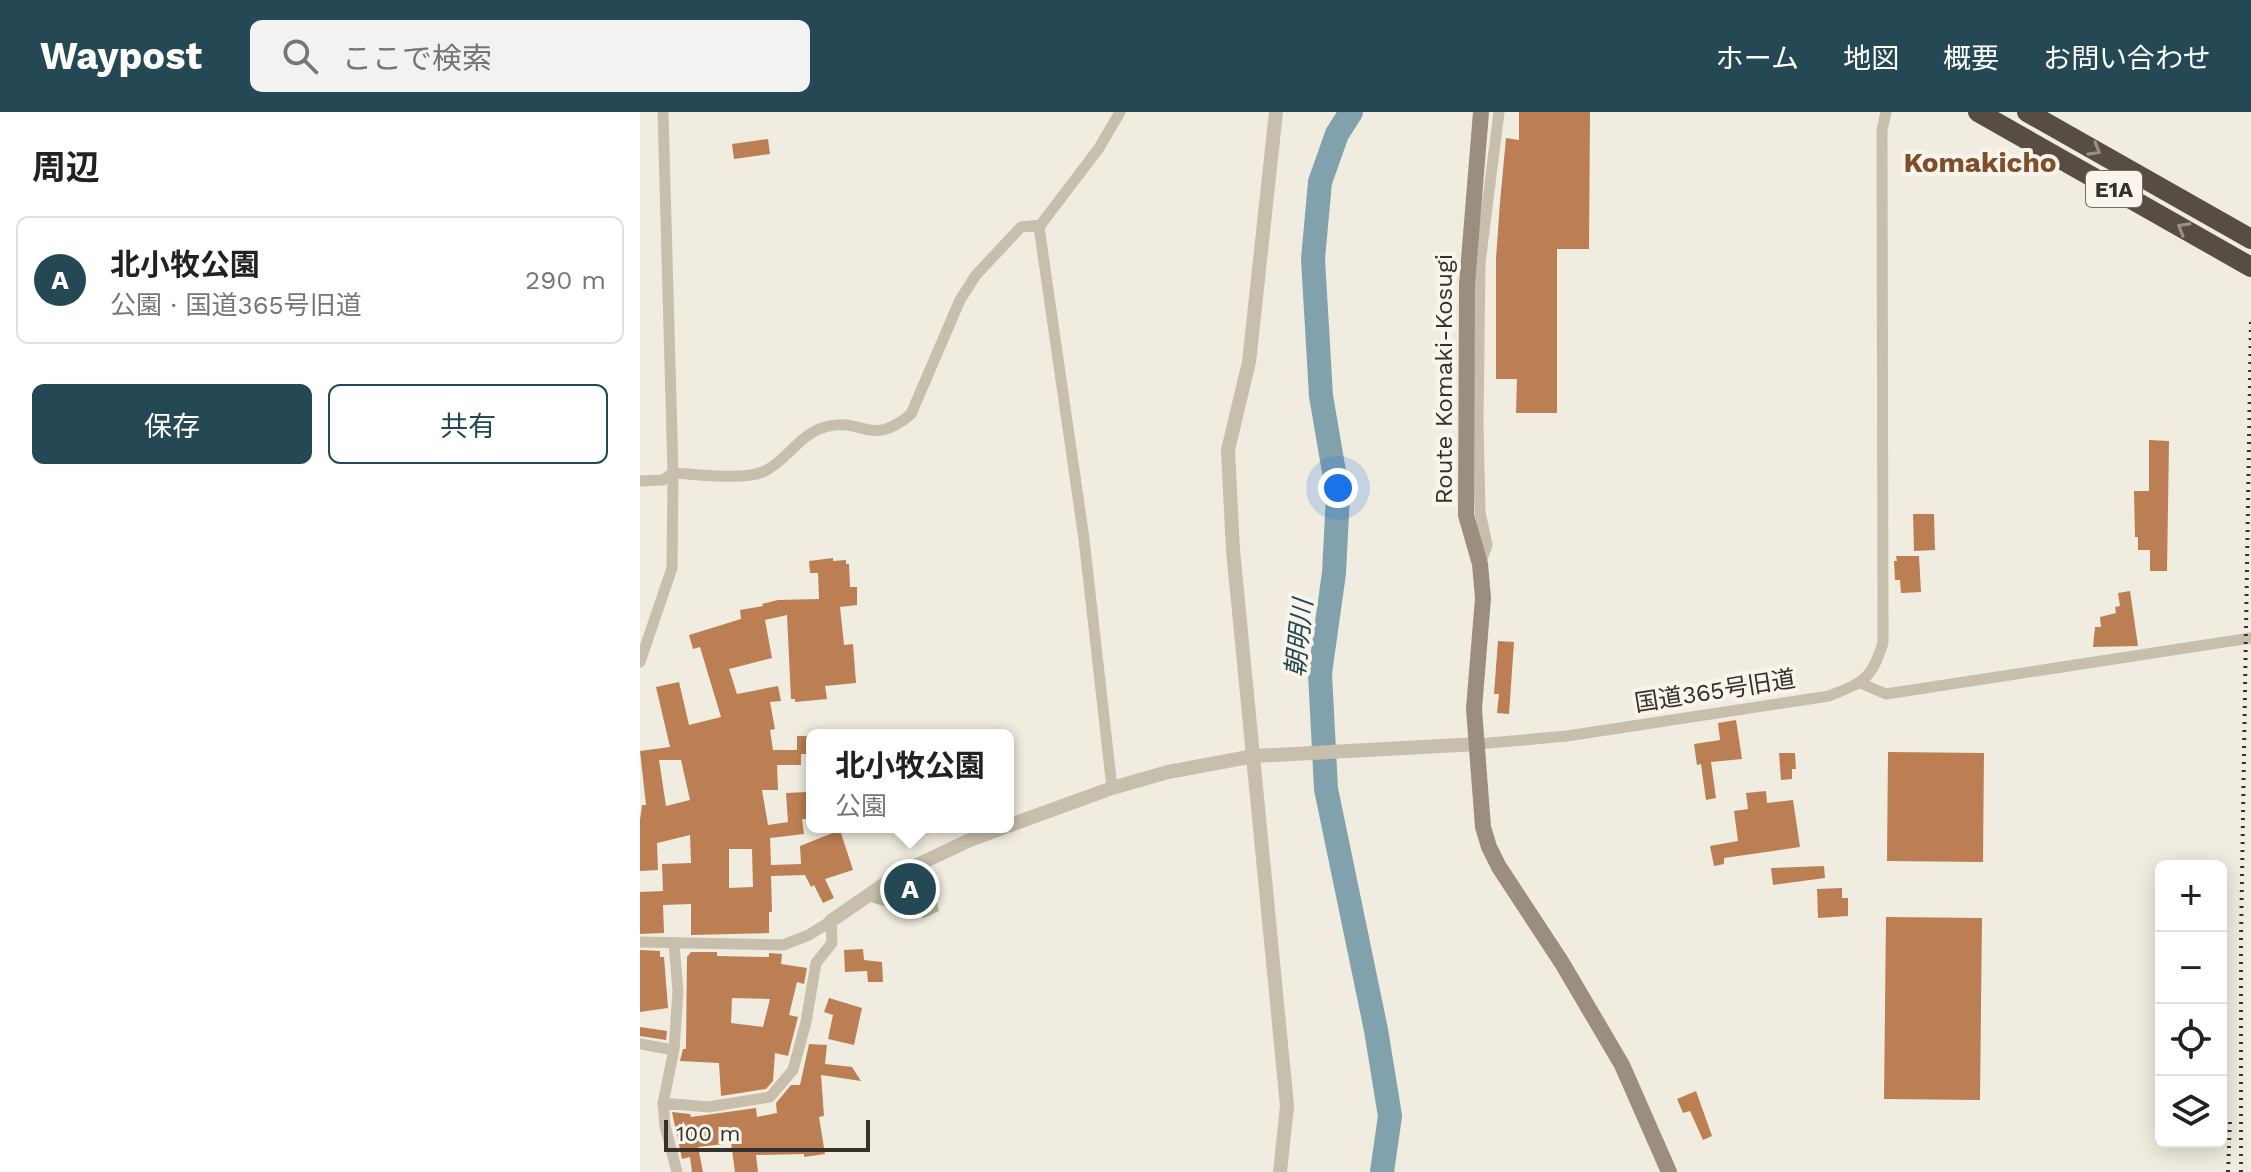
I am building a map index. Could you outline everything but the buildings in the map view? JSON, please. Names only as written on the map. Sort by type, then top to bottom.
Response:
[{"type":"highway","name":"E1A","points":[[1978,112],[2251,267]]},
{"type":"highway","name":"E1A","points":[[2027,112],[2251,239]]},
{"type":"main road","name":"Route Komaki-Kosugi","points":[[1481,112],[1467,284],[1466,515],[1480,564],[1483,598],[1473,744],[1479,793],[1489,847],[1622,1065],[1669,1172]]},
{"type":"street","points":[[640,662],[672,568],[673,473],[663,112]]},
{"type":"street","points":[[1112,788],[1084,539],[1039,227],[1099,148],[1120,112]]},
{"type":"street","points":[[1276,112],[1249,362],[1228,450],[1233,550],[1260,755],[1287,1106],[1280,1172]]},
{"type":"street","points":[[1480,564],[1487,545],[1480,512],[1479,483],[1480,263],[1499,112]]},
{"type":"street","points":[[1886,112],[1882,130],[1883,643],[1875,666],[1860,683],[1886,694],[2251,638]]},
{"type":"street","points":[[640,481],[663,480],[673,473],[749,475],[765,471],[811,433],[824,427],[836,425],[884,432],[897,426],[911,414],[960,300],[976,275],[1021,227],[1041,225]]},
{"type":"street","name":"国道365号旧道","points":[[1014,823],[1112,788],[1168,772],[1260,755],[1567,736],[1829,696],[1860,683]]},
{"type":"street","name":"国道365号旧道","points":[[640,942],[783,945],[809,935],[902,872],[988,833]]},
{"type":"street","points":[[663,1103],[708,1107],[770,1097],[793,1070],[806,1022],[816,963],[832,943],[831,921]]},
{"type":"street","points":[[674,944],[678,991],[674,1050],[663,1103],[665,1126],[677,1172]]},
{"type":"street","points":[[640,1044],[674,1050]]},
{"type":"green space","points":[[929,867],[939,911],[924,918],[867,901],[904,877]]},
{"type":"waterway","name":"朝明川","points":[[1351,112],[1337,134],[1320,182],[1313,259],[1321,396],[1338,495],[1334,573],[1320,673],[1326,789],[1376,1030],[1390,1116],[1382,1172]]},
{"type":"railway","points":[[2241,1172],[2241,940],[2251,317]]},
{"type":"railway","points":[[2228,1172],[2230,1120]]},
{"type":"place","name":"北小牧公園","points":[[910,889]]},
{"type":"district","name":"Komakicho","points":[[1980,162]]}]
